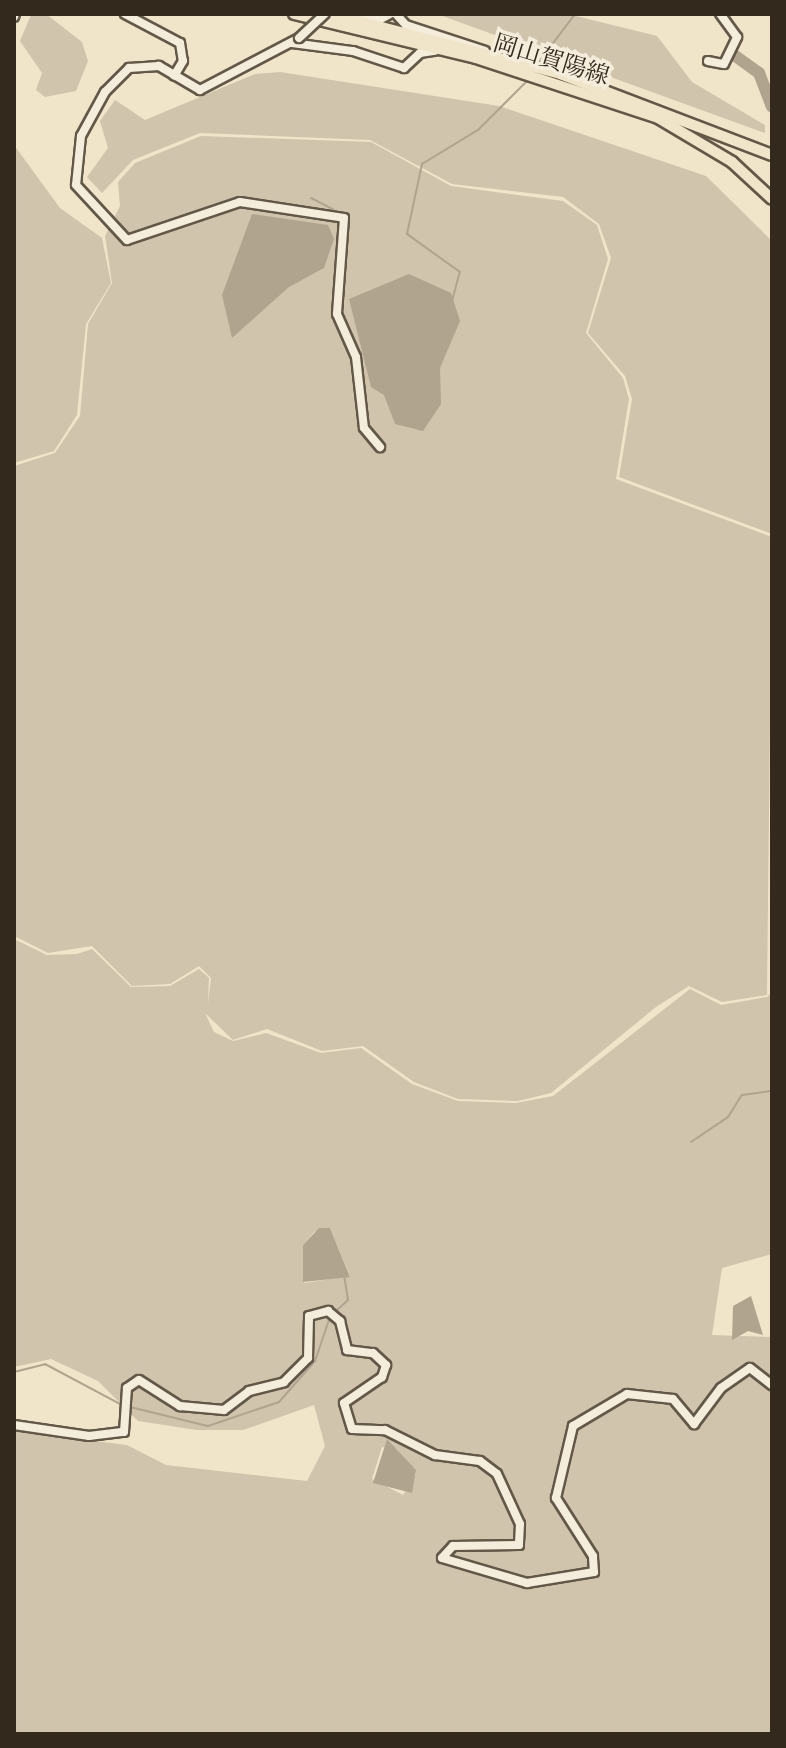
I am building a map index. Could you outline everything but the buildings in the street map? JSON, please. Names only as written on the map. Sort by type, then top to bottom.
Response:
[{"type":"main road","name":"岡山賀陽線","points":[[294,14],[334,19],[560,74],[678,116],[772,155]]},
{"type":"main road","name":"岡山賀陽線","points":[[523,67],[696,138],[772,199]]},
{"type":"street","points":[[125,14],[180,43],[183,61],[174,76]]},
{"type":"street","points":[[325,14],[295,41],[209,88],[187,89],[174,76],[142,64],[116,77],[81,136],[77,191],[134,241],[240,202],[344,218],[337,314],[356,357],[364,428],[380,447]]},
{"type":"street","points":[[355,14],[379,20],[390,14]]},
{"type":"street","points":[[396,14],[406,25],[480,54]]},
{"type":"street","points":[[708,61],[724,64],[737,37],[720,14]]},
{"type":"street","points":[[334,19],[406,45],[413,58]]},
{"type":"street","points":[[295,41],[353,51],[404,68],[413,58],[433,51],[480,54]]},
{"type":"street","points":[[14,1425],[112,1436],[129,1427],[127,1388],[139,1380],[198,1410],[224,1410],[249,1391],[276,1388],[308,1358],[309,1316],[333,1314],[347,1350],[373,1353],[386,1365],[382,1377],[344,1403],[352,1429],[385,1430],[435,1455],[480,1461],[497,1474],[520,1524],[523,1537],[511,1550],[453,1546],[442,1558],[527,1583],[594,1572],[593,1556],[556,1498],[573,1426],[627,1394],[673,1399],[694,1424],[721,1388],[750,1368],[772,1385]]},
{"type":"shaded area","points":[[46,14],[82,42],[88,61],[76,91],[45,97],[36,90],[42,73],[20,41],[31,15]]},
{"type":"shaded area","points":[[437,14],[568,14],[657,36],[692,82],[765,125],[765,133]]},
{"type":"shaded area","points":[[280,72],[499,106],[706,176],[772,241],[772,534],[619,477],[632,399],[625,376],[588,333],[611,258],[599,224],[563,197],[452,184],[370,140],[200,133],[133,160],[102,193],[87,177],[108,148],[100,121],[115,100],[145,120],[255,74]]},
{"type":"shaded area","points":[[201,136],[371,142],[451,186],[563,201],[597,225],[608,259],[586,333],[623,378],[629,399],[616,479],[772,537],[767,995],[722,1002],[689,986],[656,1007],[551,1093],[518,1101],[458,1099],[414,1082],[363,1046],[322,1051],[267,1029],[233,1040],[205,1013],[214,1032],[233,1041],[266,1033],[321,1053],[361,1048],[412,1084],[458,1101],[516,1103],[553,1096],[690,989],[721,1005],[767,997],[772,992],[772,1254],[722,1268],[712,1335],[772,1337],[772,1734],[14,1734],[14,1431],[127,1445],[166,1465],[307,1481],[325,1446],[314,1405],[243,1430],[197,1430],[138,1421],[98,1381],[51,1359],[14,1367],[14,939],[47,955],[77,954],[92,949],[131,987],[170,986],[199,969],[209,978],[208,1004],[211,978],[199,966],[170,984],[132,986],[92,946],[48,953],[14,936],[14,466],[55,453],[80,416],[88,324],[112,283],[105,236],[120,206],[118,182],[135,163]],"holes":[[[330,1228],[350,1276],[304,1283],[303,1245],[315,1231]],[[382,1447],[397,1449],[416,1474],[403,1495],[372,1479]]]},
{"type":"shaded area","points":[[14,145],[60,208],[102,238],[111,283],[86,324],[77,415],[54,451],[14,463]]},
{"type":"shaded area","points":[[252,214],[328,225],[334,239],[324,268],[289,287],[232,338],[222,295]]},
{"type":"shaded area","points":[[409,274],[451,293],[460,321],[440,368],[441,404],[423,431],[395,424],[384,395],[371,387],[349,299]]},
{"type":"shaded area","points":[[319,1228],[330,1228],[350,1277],[303,1282],[303,1245]]},
{"type":"shaded area","points":[[751,1296],[763,1335],[748,1331],[732,1340],[733,1306]]},
{"type":"shaded area","points":[[387,1439],[416,1470],[412,1493],[373,1483]]},
{"type":"waterway","points":[[538,63],[575,14]]},
{"type":"waterway","points":[[734,55],[759,73],[772,107]]},
{"type":"waterway","points":[[452,301],[460,272],[407,234],[422,164],[478,130],[529,79]]},
{"type":"waterway","points":[[311,198],[333,209]]},
{"type":"waterway","points":[[691,1142],[728,1117],[742,1095],[772,1091]]},
{"type":"waterway","points":[[335,1312],[348,1300],[344,1276]]},
{"type":"waterway","points":[[130,1407],[208,1426],[279,1402],[315,1361],[330,1317]]},
{"type":"waterway","points":[[14,1372],[45,1364],[124,1406]]}]
